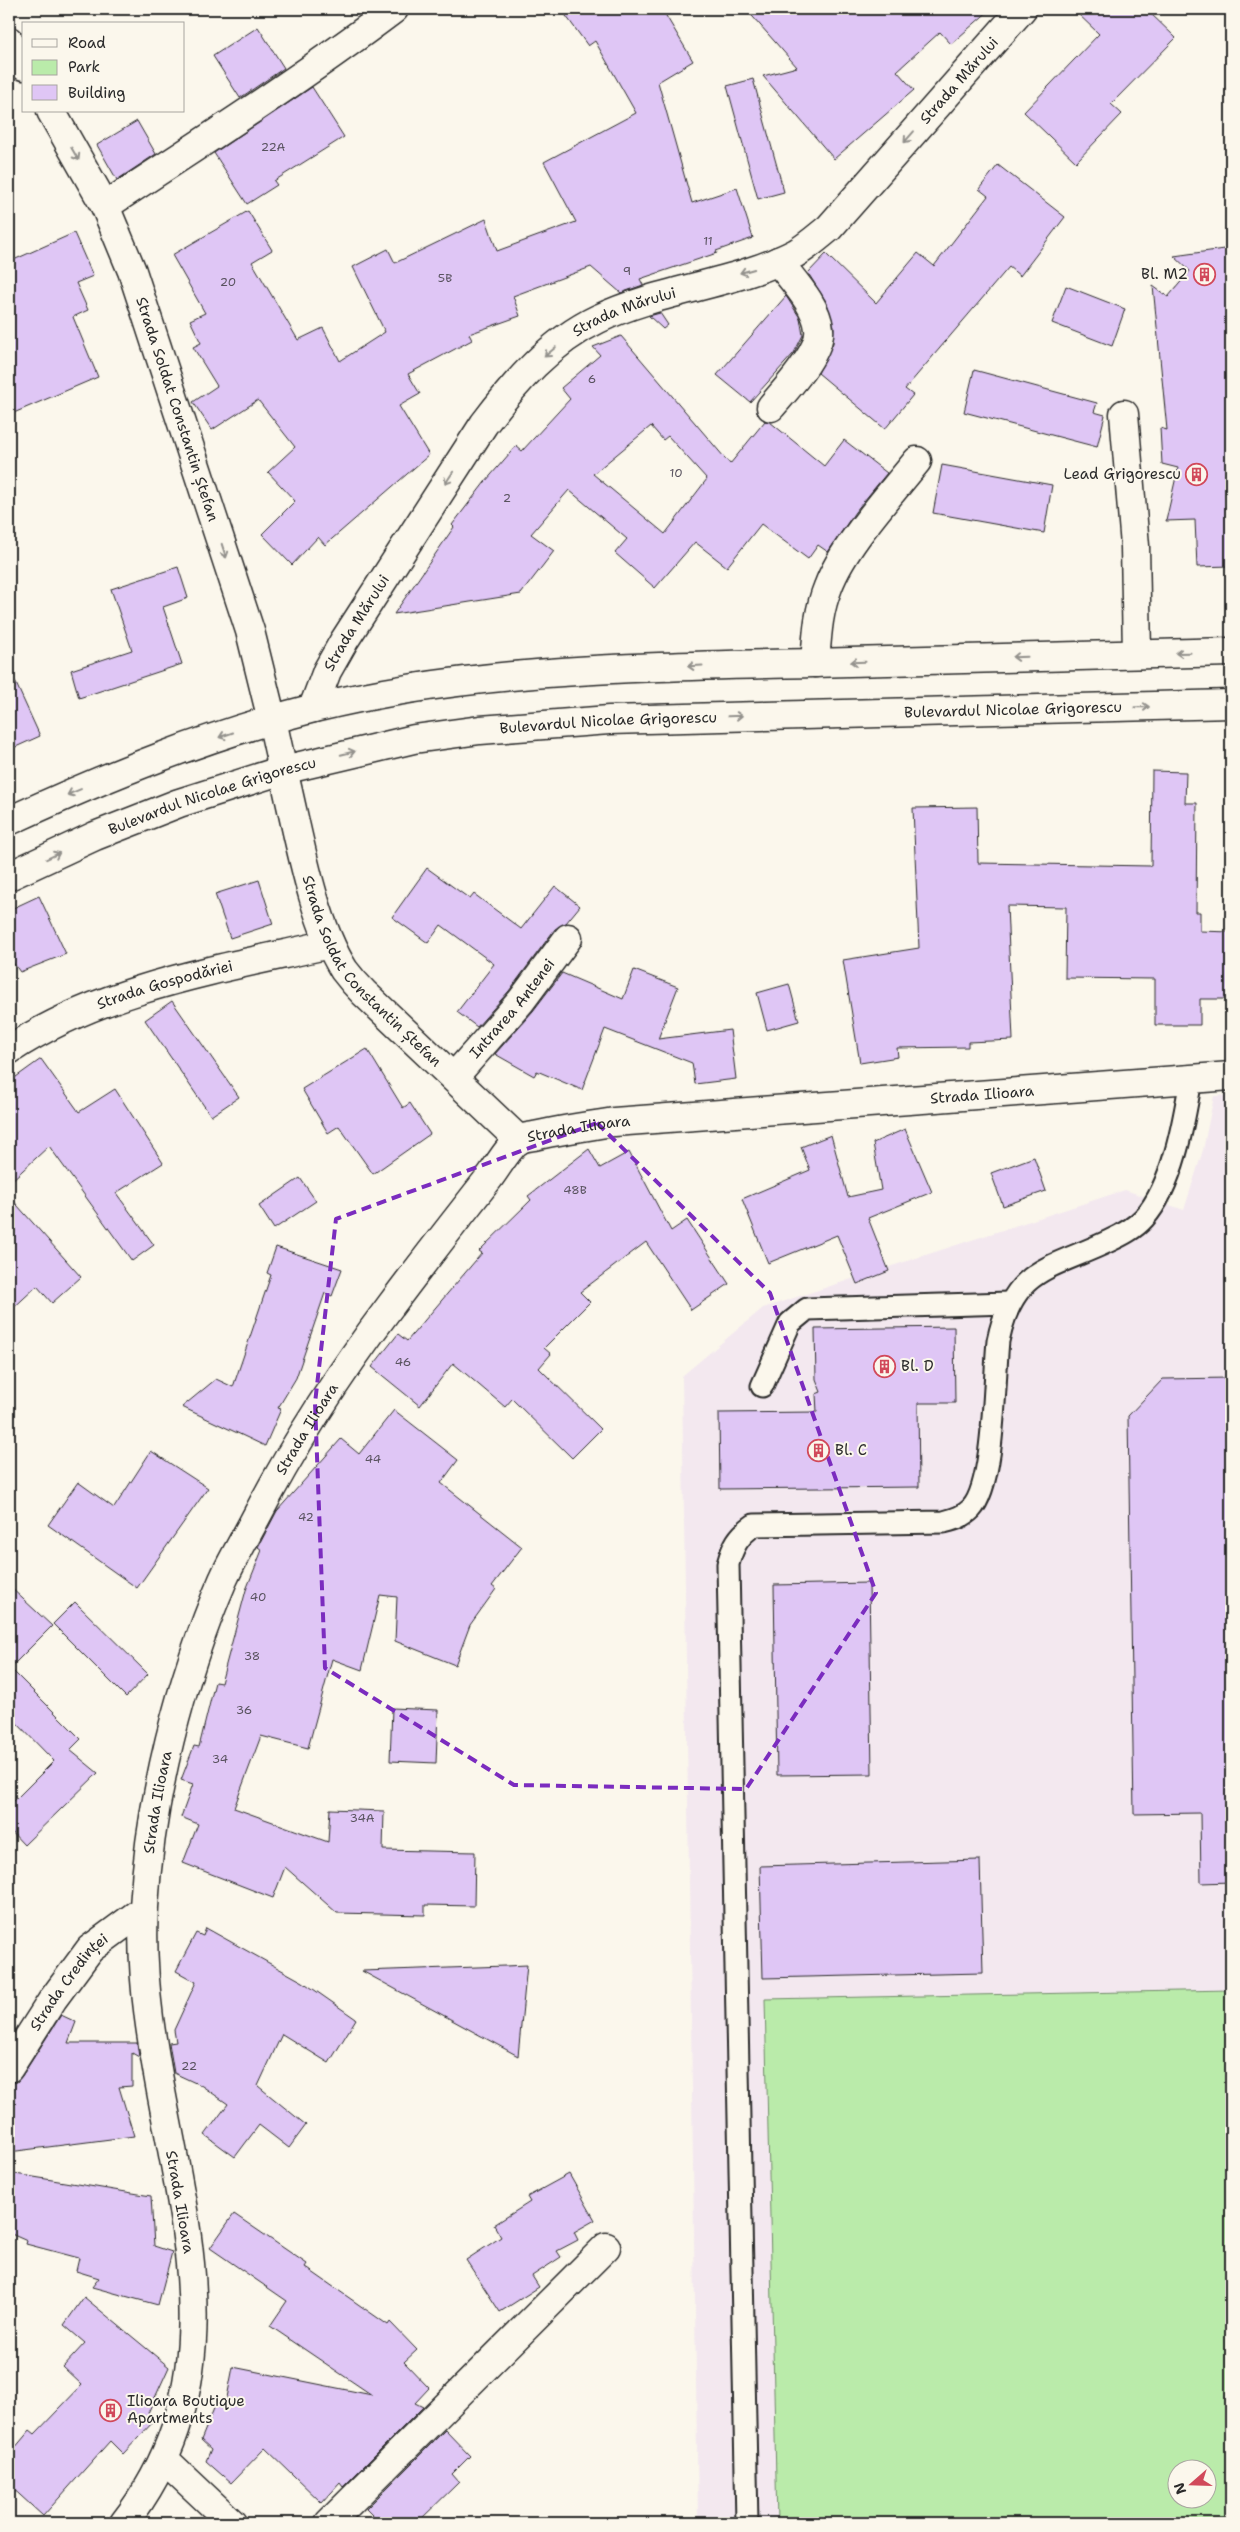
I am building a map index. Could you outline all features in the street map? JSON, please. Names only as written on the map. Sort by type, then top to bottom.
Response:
[{"type":"street","points":[[106,206],[232,123],[346,45],[394,9]]},
{"type":"street","name":"Strada Mărului","points":[[313,708],[327,671],[354,625],[484,424],[506,394],[535,364],[562,341],[597,320],[636,304],[778,261],[797,252],[829,228],[1022,9]]},
{"type":"street","points":[[9,41],[22,63]]},
{"type":"street","name":"Strada Soldat Constantin Ștefan","points":[[52,112],[106,206],[132,270],[247,621],[316,904],[330,944],[345,971],[364,993],[519,1140]]},
{"type":"street","points":[[771,406],[816,347],[820,330],[803,294],[778,261]]},
{"type":"street","points":[[1124,414],[1135,546],[1137,654]]},
{"type":"street","points":[[815,663],[819,619],[827,587],[839,564],[876,512],[918,461]]},
{"type":"street","points":[[9,821],[73,792],[164,756],[272,720],[313,708],[409,689],[472,681],[602,671],[815,663],[1231,652]]},
{"type":"street","name":"Bulevardul Nicolae Grigorescu","points":[[9,876],[95,836],[163,810],[284,770],[414,738],[480,730],[609,720],[1231,704]]},
{"type":"street","name":"Intrarea Antenei","points":[[454,1077],[521,1001],[568,938]]},
{"type":"street","name":"Strada Gospodăriei","points":[[9,1050],[66,1017],[103,1002],[168,982],[330,944]]},
{"type":"street","name":"Strada Ilioara","points":[[124,2523],[165,2460],[181,2415],[190,2373],[194,2335],[193,2284],[151,2031],[143,1943],[143,1910],[151,1836],[186,1682],[224,1579],[276,1479],[357,1350],[519,1140],[579,1127],[614,1122],[1231,1076]]},
{"type":"street","name":"Strada Credinței","points":[[9,2068],[58,1992],[90,1949],[143,1910]]},
{"type":"street","points":[[328,2523],[606,2247]]},
{"type":"street","points":[[165,2460],[232,2523]]},
{"type":"lane","points":[[747,2523],[728,1564],[732,1549],[739,1535],[754,1524],[944,1522],[962,1517],[972,1508],[985,1481],[998,1341],[1002,1321],[1009,1303],[1023,1284],[1039,1271],[1122,1235],[1134,1228],[1154,1206],[1173,1158],[1191,1079]]},
{"type":"lane","points":[[762,1386],[790,1323],[807,1309],[1009,1303]]},
{"type":"highlighted area","points":[[597,1123],[770,1293],[876,1593],[746,1789],[514,1785],[325,1668],[315,1403],[336,1219]]},
{"type":"shaded area","points":[[1231,1095],[1231,1990],[765,2000],[777,2523],[698,2523],[682,1376],[763,1308],[1125,1190],[1184,1210],[1203,1150],[1214,1096]]},
{"type":"green space","points":[[1231,1990],[1231,2523],[777,2523],[765,1999]]},
{"type":"building","points":[[561,9],[662,9],[693,61],[658,82],[692,203],[737,188],[753,238],[716,251],[717,253],[640,279],[643,285],[621,293],[591,267],[513,296],[520,316],[469,334],[472,340],[408,374],[420,394],[399,406],[429,455],[325,545],[318,537],[292,565],[262,534],[295,501],[268,472],[295,447],[258,400],[212,430],[193,402],[217,386],[193,347],[201,343],[190,320],[205,313],[172,255],[248,211],[272,250],[252,262],[298,340],[323,328],[340,361],[385,332],[353,267],[388,249],[395,263],[486,219],[497,251],[576,222],[544,162],[636,113],[595,41],[588,46]]},
{"type":"building","points":[[746,9],[991,9],[951,44],[940,32],[897,71],[914,90],[834,159],[763,76],[797,67]]},
{"type":"building","points":[[1073,9],[1146,9],[1176,38],[1111,104],[1122,114],[1076,162],[1024,112],[1099,34]]},
{"type":"building","points":[[258,27],[284,68],[240,98],[213,56]]},
{"type":"building","points":[[753,79],[784,192],[758,199],[727,86]]},
{"type":"building","points":[[312,87],[344,137],[274,181],[277,185],[247,204],[214,153]]},
{"type":"building","points":[[137,121],[156,154],[117,180],[97,145]]},
{"type":"building","points":[[998,165],[1065,217],[1020,276],[1009,267],[905,389],[913,395],[885,429],[818,373],[833,343],[834,326],[827,303],[808,273],[826,254],[876,303],[918,253],[934,266],[988,196],[979,189]]},
{"type":"building","points":[[74,233],[93,276],[76,283],[88,310],[73,317],[98,377],[9,415],[9,262]]},
{"type":"building","points":[[1231,248],[1231,566],[1197,567],[1195,520],[1166,521],[1178,468],[1162,464],[1160,428],[1167,430],[1153,286],[1168,297],[1190,271],[1174,256]]},
{"type":"building","points":[[1066,286],[1125,309],[1112,346],[1052,323]]},
{"type":"building","points":[[786,296],[800,318],[803,335],[794,353],[750,402],[717,375]]},
{"type":"building","points":[[660,313],[668,325],[663,329],[649,316]]},
{"type":"building","points":[[621,336],[730,464],[765,421],[770,422],[824,466],[844,440],[887,473],[855,512],[828,552],[818,545],[808,559],[761,524],[727,567],[695,542],[655,588],[615,553],[627,539],[569,490],[531,534],[554,551],[521,594],[394,614],[454,527],[452,525],[485,482],[516,446],[522,451],[570,399],[561,388],[600,355],[593,347]],"holes":[[[651,426],[663,440],[668,436],[707,479],[665,534],[593,474]]]},
{"type":"building","points":[[974,370],[1097,403],[1094,412],[1105,415],[1097,447],[964,412]]},
{"type":"building","points":[[942,465],[1052,485],[1044,533],[933,513]]},
{"type":"building","points":[[178,567],[188,598],[163,607],[182,664],[79,698],[71,670],[132,650],[111,589]]},
{"type":"building","points":[[9,668],[40,736],[9,750]]},
{"type":"building","points":[[1152,771],[1186,772],[1185,803],[1197,803],[1196,912],[1200,912],[1200,931],[1231,932],[1231,999],[1200,999],[1200,1025],[1155,1025],[1155,979],[1065,978],[1066,907],[1007,906],[1013,1040],[968,1042],[968,1047],[897,1048],[898,1057],[860,1063],[843,960],[919,948],[913,808],[977,807],[978,863],[1151,866]]},
{"type":"building","points":[[427,868],[470,899],[474,894],[521,929],[555,886],[580,906],[566,923],[555,929],[509,991],[477,1027],[457,1012],[494,964],[441,925],[428,943],[392,917]]},
{"type":"building","points":[[259,880],[273,924],[230,938],[215,894]]},
{"type":"building","points":[[39,896],[66,954],[20,972],[9,957],[9,910]]},
{"type":"building","points":[[634,970],[678,987],[658,1039],[730,1030],[736,1079],[695,1084],[692,1063],[605,1029],[582,1090],[537,1071],[534,1076],[495,1054],[533,1011],[562,973],[623,999]]},
{"type":"building","points":[[789,984],[799,1021],[767,1030],[757,993]]},
{"type":"building","points":[[172,1001],[239,1097],[211,1116],[145,1020]]},
{"type":"building","points":[[367,1049],[403,1108],[410,1103],[430,1134],[373,1174],[339,1126],[328,1133],[302,1089]]},
{"type":"building","points":[[41,1059],[79,1112],[115,1089],[163,1163],[116,1193],[154,1245],[132,1261],[49,1146],[9,1183],[9,1082]]},
{"type":"building","points":[[905,1129],[932,1192],[868,1218],[889,1271],[857,1284],[837,1235],[768,1263],[742,1199],[810,1170],[801,1147],[831,1135],[848,1197],[881,1190],[873,1143]]},
{"type":"building","points":[[589,1149],[600,1168],[629,1152],[671,1231],[687,1220],[729,1284],[691,1310],[646,1242],[580,1292],[590,1302],[544,1348],[551,1354],[539,1368],[601,1429],[572,1458],[512,1399],[505,1407],[453,1363],[420,1406],[372,1367],[398,1334],[407,1341],[482,1253],[479,1251],[531,1200],[528,1196]]},
{"type":"building","points":[[1034,1157],[1046,1191],[1003,1206],[991,1173]]},
{"type":"building","points":[[300,1178],[316,1201],[274,1229],[259,1206]]},
{"type":"building","points":[[9,1196],[81,1277],[52,1303],[37,1286],[9,1312]]},
{"type":"building","points":[[276,1247],[342,1269],[332,1296],[325,1293],[296,1378],[278,1408],[281,1409],[265,1446],[182,1407],[216,1379],[233,1387],[271,1275],[267,1273]]},
{"type":"building","points":[[954,1327],[955,1403],[918,1403],[919,1487],[720,1489],[719,1413],[817,1412],[816,1394],[821,1392],[816,1379],[815,1329]]},
{"type":"building","points":[[1231,1378],[1231,1882],[1201,1883],[1200,1813],[1134,1814],[1128,1416],[1163,1379]]},
{"type":"building","points":[[394,1410],[458,1460],[441,1483],[522,1547],[492,1586],[496,1589],[470,1625],[455,1665],[395,1641],[397,1597],[380,1595],[362,1670],[332,1659],[308,1748],[261,1736],[234,1808],[328,1842],[330,1809],[384,1811],[383,1850],[475,1852],[474,1906],[425,1905],[425,1915],[337,1913],[285,1867],[273,1898],[183,1863],[198,1824],[181,1817],[193,1784],[181,1780],[194,1746],[199,1747],[215,1682],[221,1683],[246,1590],[262,1550],[258,1547],[277,1511],[341,1439],[359,1454]]},
{"type":"building","points":[[151,1451],[208,1488],[137,1588],[48,1525],[78,1482],[114,1508]]},
{"type":"building","points":[[869,1583],[872,1774],[777,1775],[774,1585]]},
{"type":"building","points":[[9,1586],[52,1626],[10,1668],[81,1739],[70,1750],[98,1773],[24,1845],[9,1829],[9,1806],[54,1761],[9,1715]]},
{"type":"building","points":[[75,1602],[148,1674],[126,1697],[53,1624]]},
{"type":"building","points":[[392,1708],[438,1710],[436,1763],[390,1761]]},
{"type":"building","points":[[980,1860],[983,1973],[763,1978],[760,1866]]},
{"type":"building","points":[[206,1928],[303,1982],[356,2019],[329,2063],[282,2034],[258,2086],[306,2125],[289,2148],[259,2125],[235,2157],[205,2135],[228,2104],[202,2086],[174,2073],[169,2043],[176,2042],[174,2030],[196,1982],[176,1971],[196,1933],[203,1936]]},
{"type":"building","points":[[527,1965],[518,2056],[362,1971],[506,1966]]},
{"type":"building","points":[[61,2015],[76,2022],[68,2043],[137,2043],[139,2057],[132,2053],[132,2086],[119,2087],[134,2136],[9,2152],[9,2084],[17,2082],[22,2076]]},
{"type":"building","points":[[9,2173],[151,2196],[154,2246],[172,2252],[158,2305],[92,2287],[99,2278],[76,2271],[79,2258],[26,2244],[27,2241],[9,2233]]},
{"type":"building","points":[[569,2174],[595,2220],[574,2232],[578,2240],[557,2251],[561,2257],[532,2276],[539,2287],[500,2312],[466,2260],[501,2237],[494,2225],[530,2202],[527,2197]]},
{"type":"building","points":[[234,2214],[307,2264],[305,2267],[388,2325],[390,2322],[417,2350],[404,2362],[429,2388],[415,2403],[423,2407],[343,2487],[340,2483],[322,2503],[265,2448],[231,2483],[206,2461],[211,2449],[201,2440],[215,2406],[225,2408],[233,2367],[372,2395],[270,2326],[287,2301],[210,2248]]},
{"type":"building","points":[[84,2297],[169,2367],[148,2413],[155,2420],[123,2454],[110,2441],[43,2516],[9,2485],[9,2455],[30,2430],[35,2434],[82,2385],[63,2367],[85,2343],[64,2325]]},
{"type":"building","points":[[445,2430],[470,2456],[452,2474],[459,2482],[417,2523],[380,2523],[366,2509]]},
{"type":"place","name":"Bl. M2","points":[[1204,274]]},
{"type":"place","name":"Lead Grigorescu","points":[[1197,474]]},
{"type":"place","name":"Bl. D","points":[[885,1366]]},
{"type":"place","name":"Bl. C","points":[[819,1450]]},
{"type":"place","name":"Ilioara Boutique Apartments","points":[[111,2410]]}]
